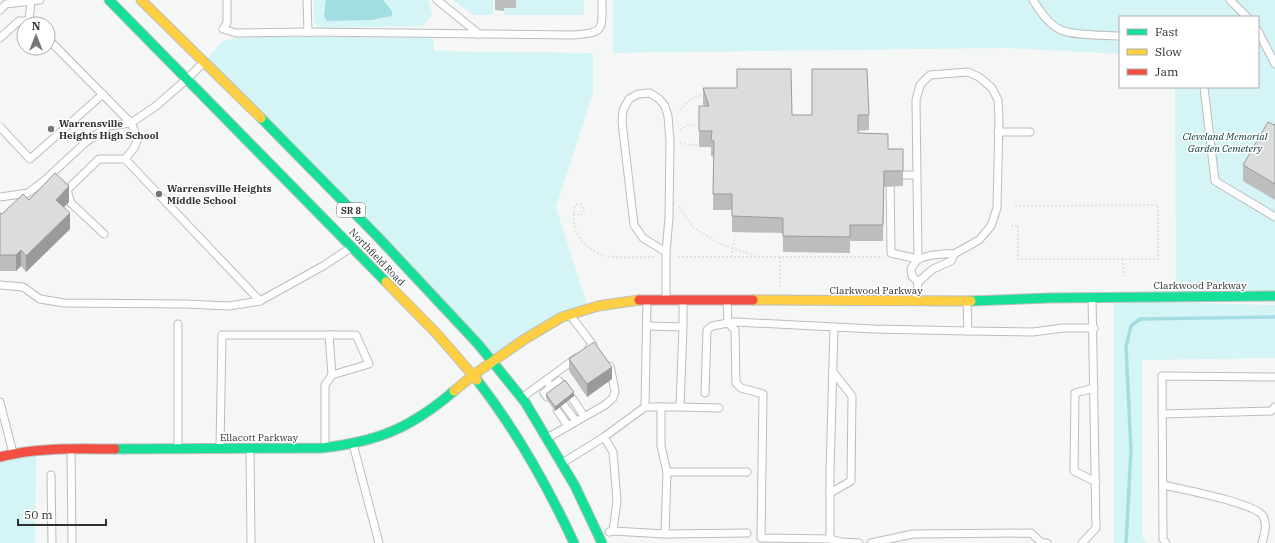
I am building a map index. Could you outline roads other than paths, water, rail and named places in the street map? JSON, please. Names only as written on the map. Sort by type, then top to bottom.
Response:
[{"type":"main road","name":"Northfield Road","points":[[109,0],[438,335],[489,395],[531,460],[574,543]]},
{"type":"main road","name":"Northfield Road","points":[[141,0],[258,115],[377,236],[494,362],[521,398],[547,438],[575,486],[601,540]]},
{"type":"main road","name":"Clarkwood Parkway","points":[[494,362],[552,322],[588,308],[623,300],[967,302],[1092,297],[1275,296]]},
{"type":"main road","name":"Ellacott Parkway","points":[[0,457],[13,453],[36,450],[71,448],[325,448],[353,444],[386,434],[416,420],[440,403],[473,376],[494,362]]},
{"type":"lane","points":[[0,10],[6,4],[40,0]]},
{"type":"lane","points":[[227,0],[227,24],[223,29],[236,33],[308,32],[573,35],[589,34],[596,32],[600,28],[602,24],[602,0]]},
{"type":"lane","points":[[307,0],[308,32]]},
{"type":"lane","points":[[437,0],[479,34]]},
{"type":"lane","points":[[1033,0],[1042,15],[1060,30],[1086,34],[1119,36]]},
{"type":"lane","points":[[1230,0],[1246,16]]},
{"type":"lane","points":[[31,2],[31,16]]},
{"type":"lane","points":[[0,38],[16,24]]},
{"type":"lane","points":[[1259,32],[1275,64]]},
{"type":"lane","points":[[56,47],[131,123],[138,139],[134,148],[125,159]]},
{"type":"lane","points":[[0,197],[28,193],[45,180],[86,142],[108,126],[131,123],[156,106],[204,62]]},
{"type":"lane","points":[[917,175],[890,175],[892,253],[918,259],[928,256],[954,254],[979,240],[991,226],[997,208],[998,100],[992,88],[979,77],[968,72],[930,75],[920,85],[916,100],[917,175],[918,259],[911,269],[912,276],[918,282]]},
{"type":"lane","points":[[1204,88],[1215,181],[1275,217]]},
{"type":"lane","points":[[666,252],[643,238],[634,225],[622,122],[623,110],[629,99],[638,94],[650,93],[659,99],[665,106],[668,116],[670,141],[669,218],[666,252],[666,300]]},
{"type":"lane","points":[[0,127],[30,159],[103,94]]},
{"type":"lane","points":[[998,132],[1030,132]]},
{"type":"lane","points":[[104,234],[71,203],[67,190],[99,159],[125,159],[260,302]]},
{"type":"lane","points":[[0,286],[23,287],[40,299],[64,303],[229,306],[260,302],[323,266],[352,247]]},
{"type":"lane","points":[[916,301],[918,282],[933,269],[951,261],[954,254]]},
{"type":"lane","points":[[1082,543],[1096,528],[1094,328],[1092,297]]},
{"type":"lane","points":[[645,407],[648,326],[647,299]]},
{"type":"lane","points":[[680,407],[683,300]]},
{"type":"lane","points":[[727,300],[728,324],[735,330],[736,383],[741,388],[763,394],[761,538],[830,539],[840,542],[859,543]]},
{"type":"lane","points":[[967,302],[968,331]]},
{"type":"lane","points":[[521,398],[595,348],[569,315]]},
{"type":"lane","points":[[704,392],[707,330],[712,326],[735,322],[968,331],[1033,332],[1063,328],[1094,328]]},
{"type":"lane","points":[[178,324],[178,448]]},
{"type":"lane","points":[[648,326],[683,327]]},
{"type":"lane","points":[[830,539],[834,327]]},
{"type":"lane","points":[[220,448],[222,335],[356,335],[369,364],[332,375],[325,385],[325,448]]},
{"type":"lane","points":[[329,335],[332,375]]},
{"type":"lane","points":[[547,438],[605,405],[613,398],[615,391],[610,366],[606,361]]},
{"type":"lane","points":[[830,492],[852,481],[852,396],[833,372]]},
{"type":"lane","points":[[1166,543],[1163,539],[1162,376],[1275,376]]},
{"type":"lane","points":[[546,380],[552,389]]},
{"type":"lane","points":[[547,397],[544,392],[552,389],[559,381],[562,386]]},
{"type":"lane","points":[[1094,388],[1075,393],[1074,471],[1096,482]]},
{"type":"lane","points":[[572,398],[584,416]]},
{"type":"lane","points":[[0,402],[13,453]]},
{"type":"lane","points":[[564,405],[576,421]]},
{"type":"lane","points":[[562,463],[604,437],[645,407],[719,408]]},
{"type":"lane","points":[[661,407],[661,446],[667,472],[665,534]]},
{"type":"lane","points":[[1162,414],[1271,411],[1275,407]]},
{"type":"lane","points":[[557,410],[568,426]]},
{"type":"lane","points":[[604,437],[613,452],[617,501],[613,531]]},
{"type":"lane","points":[[353,444],[379,543]]},
{"type":"lane","points":[[71,448],[72,543]]},
{"type":"lane","points":[[250,448],[251,543]]},
{"type":"lane","points":[[667,472],[747,472]]},
{"type":"lane","points":[[52,475],[52,543]]},
{"type":"lane","points":[[1163,485],[1254,508],[1262,514],[1266,523],[1262,543]]},
{"type":"lane","points":[[601,540],[613,531],[665,534],[747,533]]},
{"type":"lane","points":[[871,543],[912,534],[1008,533],[1031,533],[1042,542],[1047,543]]},
{"type":"water","points":[[326,0],[383,0],[392,11],[392,16],[371,20],[327,21],[324,16]]},
{"type":"waterway","points":[[1126,543],[1131,450],[1126,347],[1131,326],[1140,319],[1275,317]]},
{"type":"place","name":"Warrensville Heights High School","points":[[51,129]]},
{"type":"place","name":"Warrensville Heights Middle School","points":[[159,194]]},
{"type":"park label","name":"Cleveland Memorial Garden Cemetery","points":[[1225,142]]}]
